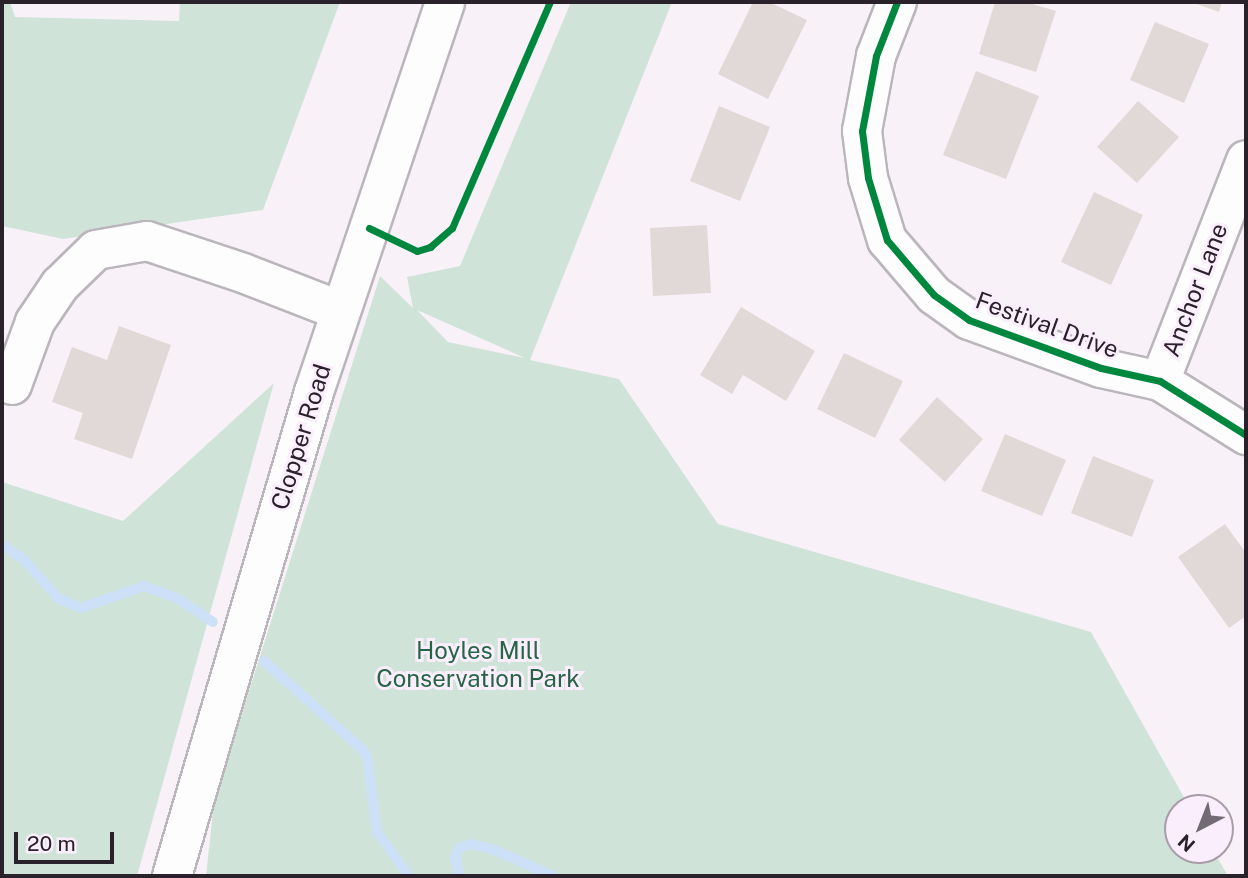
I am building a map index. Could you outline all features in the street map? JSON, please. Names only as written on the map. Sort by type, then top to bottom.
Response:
[{"type":"main road","name":"Clopper Road","points":[[172,876],[286,484],[445,2]]},
{"type":"main road","name":"Festival Drive","points":[[897,2],[876,56],[862,131],[867,178],[887,240],[934,295],[969,320],[1101,368],[1160,381],[1246,435]]},
{"type":"main road","name":"Anchor Lane","points":[[1160,381],[1246,160]]},
{"type":"main road","points":[[12,385],[35,322],[60,285],[96,250],[147,242],[243,273],[341,311]]},
{"type":"green space","points":[[2,2],[10,2],[15,17],[179,21],[180,2],[340,2],[263,210],[63,239],[2,226]]},
{"type":"green space","name":"Hoyles Mill Conservation Park","points":[[571,2],[672,2],[530,360],[619,379],[718,524],[1091,632],[1182,794],[1164,794],[1164,864],[1221,864],[1228,876],[206,876],[214,802],[380,276],[413,308],[407,277],[460,266]],"holes":[[[417,310],[525,358],[448,342]]]},
{"type":"green space","points":[[274,383],[137,876],[2,876],[2,482],[123,521]]},
{"type":"building","points":[[753,2],[769,2],[807,20],[768,99],[718,74]]},
{"type":"building","points":[[995,2],[1026,2],[1056,11],[1036,72],[979,54]]},
{"type":"building","points":[[1191,2],[1222,2],[1219,12]]},
{"type":"building","points":[[1155,22],[1209,44],[1184,103],[1130,80]]},
{"type":"building","points":[[976,71],[1039,96],[1006,179],[943,155]]},
{"type":"building","points":[[1138,101],[1179,137],[1137,183],[1097,147]]},
{"type":"building","points":[[719,106],[770,127],[740,201],[690,181]]},
{"type":"building","points":[[1094,192],[1143,215],[1111,285],[1061,262]]},
{"type":"building","points":[[707,225],[711,293],[653,296],[650,228]]},
{"type":"building","points":[[741,307],[815,351],[786,401],[743,375],[732,394],[700,375]]},
{"type":"building","points":[[119,326],[171,345],[132,459],[74,439],[83,413],[52,402],[72,347],[107,360]]},
{"type":"building","points":[[844,353],[903,381],[875,438],[817,409]]},
{"type":"building","points":[[937,397],[983,439],[945,482],[899,440]]},
{"type":"building","points":[[1005,434],[1066,460],[1042,516],[981,491]]},
{"type":"building","points":[[1093,456],[1154,480],[1132,537],[1071,513]]},
{"type":"building","points":[[1225,524],[1246,553],[1246,616],[1229,628],[1178,557]]},
{"type":"waterway","points":[[2,544],[25,561],[59,599],[81,608],[144,586],[177,598],[213,622]]},
{"type":"waterway","points":[[264,661],[363,750],[367,757],[377,832],[409,876]]},
{"type":"waterway","points":[[460,876],[455,858],[459,848],[471,844],[492,849],[553,876]]},
{"type":"cycle path","points":[[369,228],[417,251],[430,247],[452,228],[550,2]]},
{"type":"cycle path","points":[[897,2],[876,56],[862,131],[868,178],[887,240],[934,295],[969,320],[1101,368],[1160,381],[1246,435]]}]
